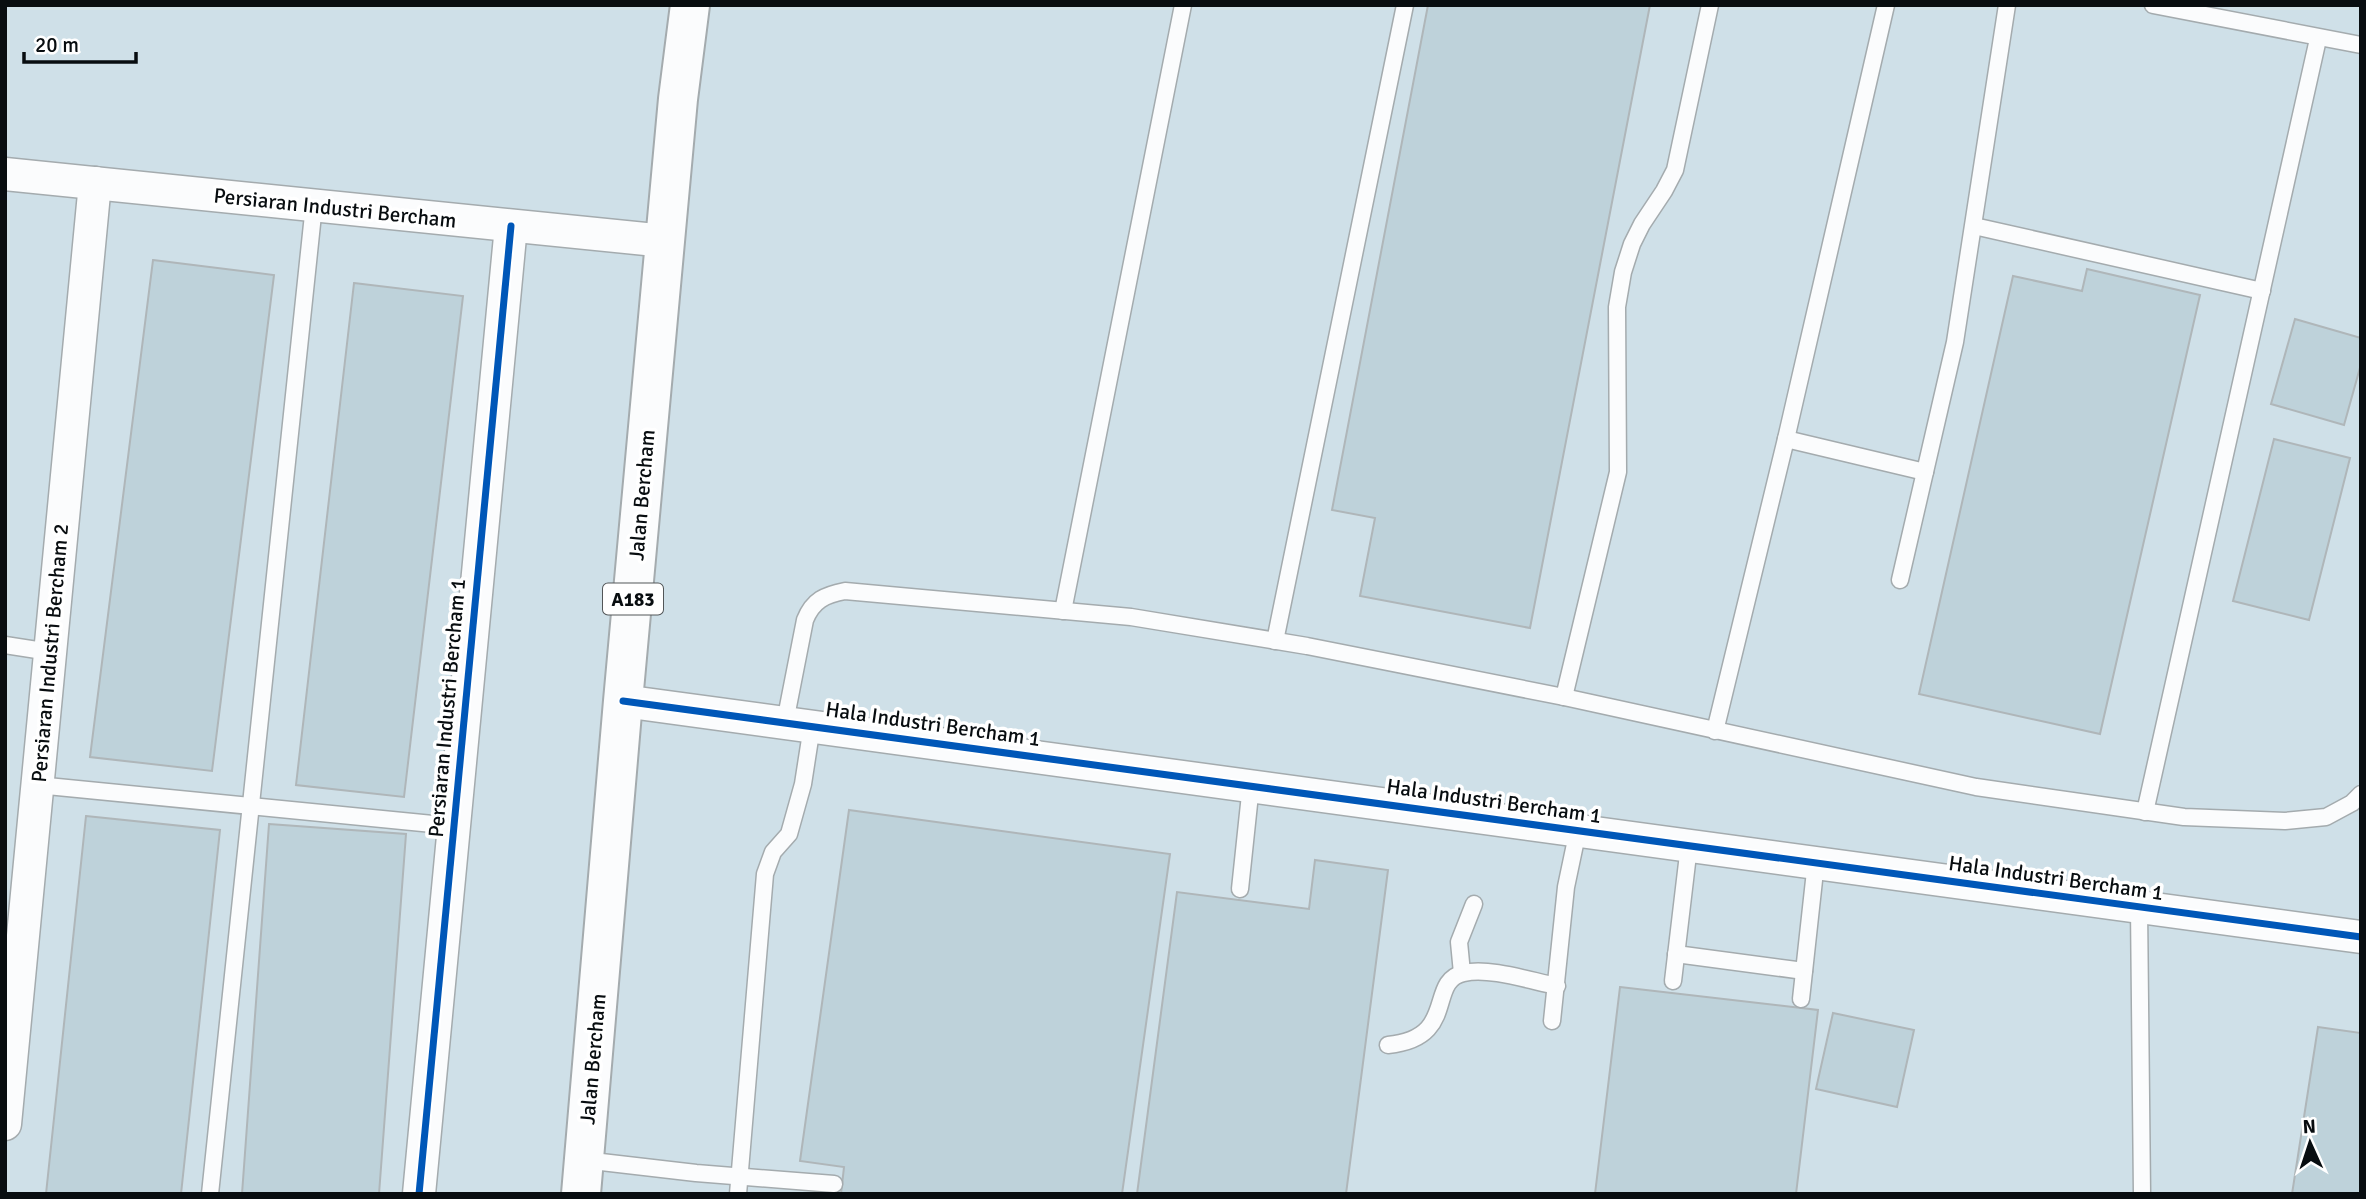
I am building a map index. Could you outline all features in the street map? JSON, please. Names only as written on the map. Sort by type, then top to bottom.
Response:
[{"type":"main road","name":"Jalan Bercham","points":[[583,1177],[623,701],[678,99],[690,5]]},
{"type":"street","name":"Persiaran Industri Bercham","points":[[5,174],[665,241]]},
{"type":"street","name":"Persiaran Industri Bercham 2","points":[[5,1124],[95,183]]},
{"type":"street","name":"Persiaran Industri Bercham 1","points":[[419,1194],[511,226]]},
{"type":"street","name":"Hala Industri Bercham 1","points":[[623,701],[2361,937]]},
{"type":"lane","points":[[1063,611],[1184,5]]},
{"type":"lane","points":[[1276,641],[1405,5]]},
{"type":"lane","points":[[1564,697],[1618,472],[1617,307],[1623,272],[1642,224],[1675,170],[1710,5]]},
{"type":"lane","points":[[1715,731],[1786,439],[1886,5]]},
{"type":"lane","points":[[1900,580],[1955,342],[2007,5]]},
{"type":"lane","points":[[2153,5],[2361,45]]},
{"type":"lane","points":[[2145,812],[2318,38]]},
{"type":"lane","points":[[210,1194],[314,205]]},
{"type":"lane","points":[[1973,226],[2262,291]]},
{"type":"lane","points":[[1786,439],[1925,472]]},
{"type":"lane","points":[[738,1194],[765,874],[773,852],[789,834],[803,784],[799,724],[805,620],[809,609],[817,600],[828,595],[845,591],[1131,617],[1276,641],[1564,697],[1976,787],[2145,812],[2184,817],[2285,821],[2326,817],[2352,803],[2361,794]]},
{"type":"lane","points":[[5,645],[50,652]]},
{"type":"lane","points":[[37,785],[453,827]]},
{"type":"lane","points":[[1240,890],[1251,785]]},
{"type":"lane","points":[[1552,1021],[1566,887],[1577,830]]},
{"type":"lane","points":[[1673,981],[1689,846]]},
{"type":"lane","points":[[1801,999],[1816,862]]},
{"type":"lane","points":[[1462,973],[1459,942],[1474,904]]},
{"type":"lane","points":[[2139,906],[2142,1194]]},
{"type":"lane","points":[[1676,954],[1804,971]]},
{"type":"lane","points":[[1388,1045],[1405,1043],[1431,1028],[1450,979],[1462,973],[1477,971],[1557,986]]},
{"type":"lane","points":[[583,1177],[696,1173],[834,1184]]},
{"type":"shaded area","points":[[5,5],[2361,5],[2361,1194],[5,1194]]},
{"type":"building","points":[[1428,5],[1650,5],[1530,628],[1360,596],[1375,518],[1332,510]]},
{"type":"building","points":[[153,260],[274,275],[212,771],[90,757]]},
{"type":"building","points":[[2087,269],[2200,295],[2100,734],[1919,694],[2013,276],[2082,291]]},
{"type":"building","points":[[354,283],[463,296],[404,797],[296,785]]},
{"type":"building","points":[[2295,319],[2361,338],[2361,364],[2344,425],[2271,404]]},
{"type":"building","points":[[2274,439],[2350,458],[2309,620],[2233,601]]},
{"type":"building","points":[[849,810],[1170,854],[1122,1194],[841,1194],[844,1167],[800,1161]]},
{"type":"building","points":[[86,816],[220,830],[181,1194],[46,1194]]},
{"type":"building","points":[[269,824],[406,834],[379,1194],[242,1194]]},
{"type":"building","points":[[1315,860],[1388,870],[1346,1194],[1137,1194],[1177,892],[1309,909]]},
{"type":"building","points":[[1620,987],[1818,1010],[1796,1194],[1595,1194]]},
{"type":"building","points":[[1833,1013],[1914,1030],[1897,1107],[1816,1089]]},
{"type":"building","points":[[2318,1027],[2361,1033],[2361,1194],[2292,1194]]},
{"type":"cycle path","points":[[419,1194],[511,226]]},
{"type":"cycle path","points":[[623,701],[2361,937]]}]
